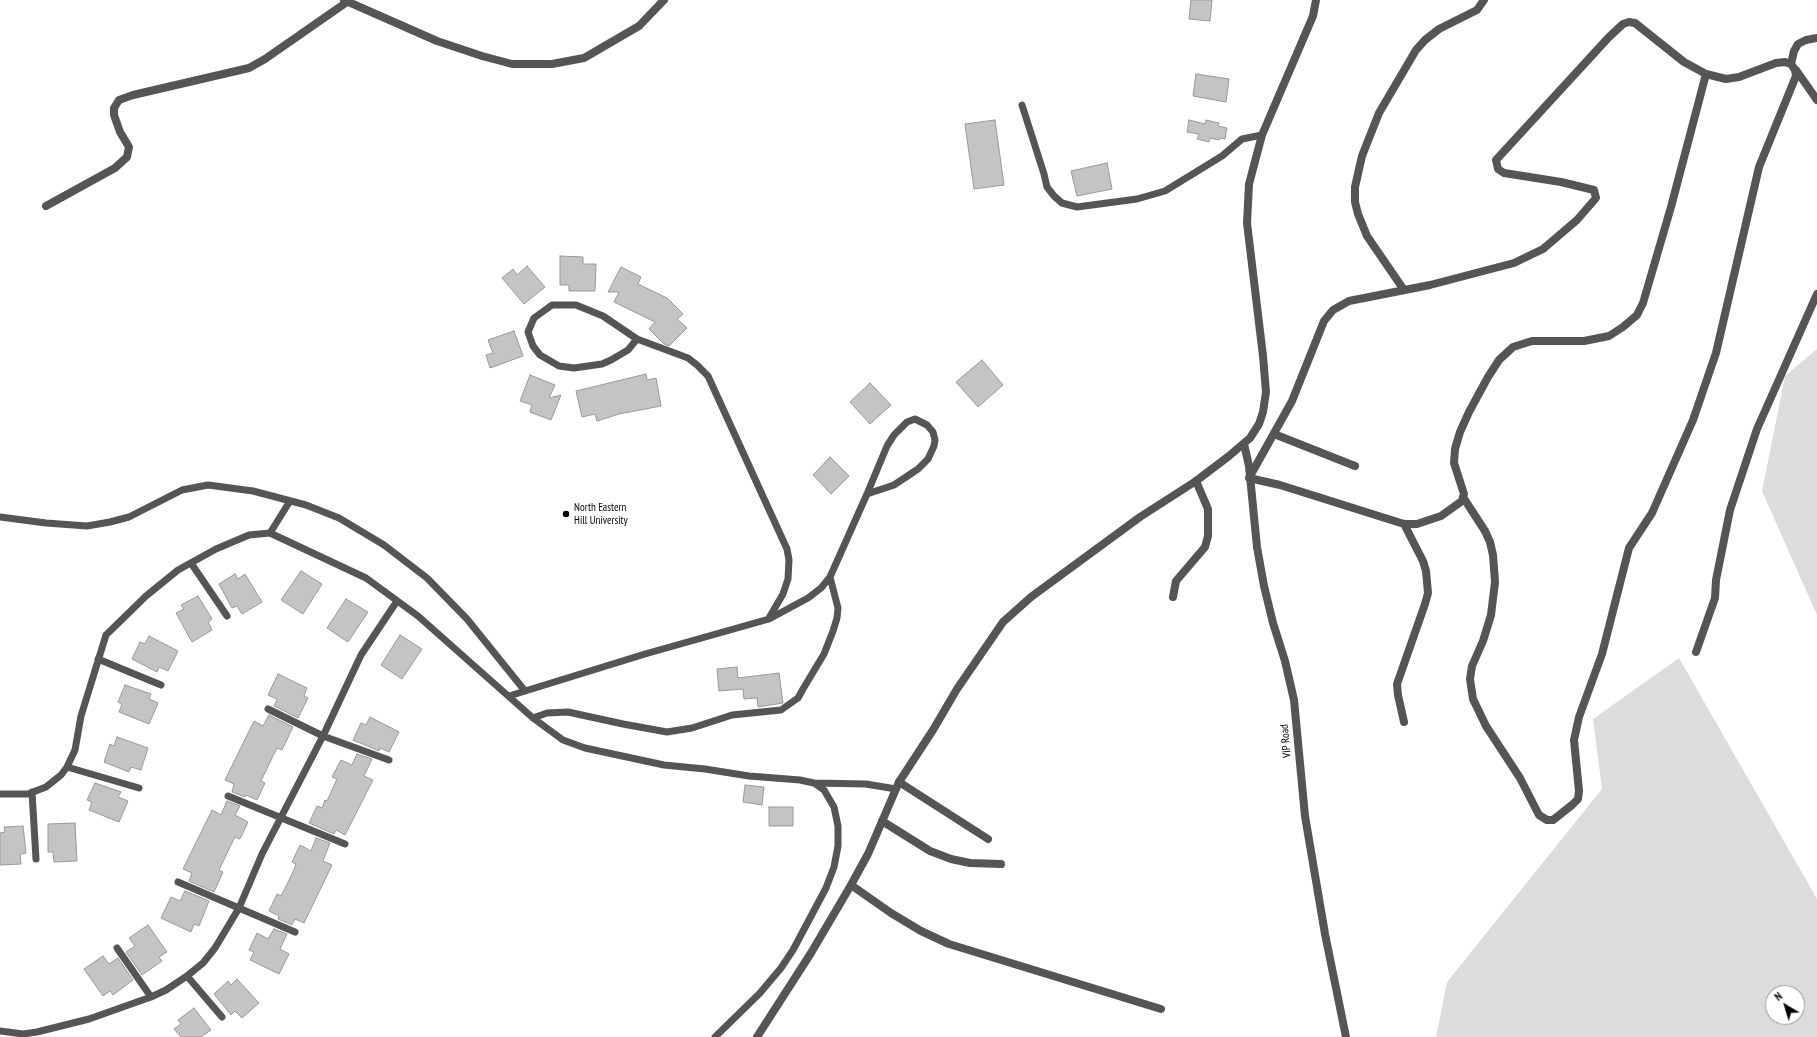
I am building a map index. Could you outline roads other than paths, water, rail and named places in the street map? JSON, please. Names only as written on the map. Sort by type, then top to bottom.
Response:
[{"type":"street","points":[[46,206],[115,168],[127,157],[129,147],[120,132],[114,115],[114,108],[119,100],[133,95],[248,68],[265,59],[345,1],[437,41],[482,56],[512,64],[552,64],[584,58],[639,26],[664,0]]},
{"type":"street","points":[[757,1037],[811,953],[851,885],[868,854],[897,785],[957,690],[1003,622],[1031,597],[1166,498],[1196,481],[1244,444],[1258,424],[1263,412],[1266,392],[1247,223],[1249,184],[1262,135],[1313,16],[1316,0]]},
{"type":"street","points":[[1404,290],[1367,236],[1354,202],[1355,187],[1362,156],[1379,112],[1416,50],[1425,40],[1439,29],[1477,10],[1484,0]]},
{"type":"street","points":[[1706,74],[1671,207],[1643,302],[1637,315],[1609,336],[1584,341],[1532,341],[1513,347],[1499,360],[1469,412],[1460,432],[1455,449],[1454,463],[1464,494],[1462,501],[1441,516],[1417,524],[1404,524],[1280,485],[1249,478],[1292,401],[1324,321],[1333,310],[1349,301],[1430,285],[1514,264],[1544,249],[1578,220],[1596,198],[1594,190],[1561,182],[1504,173],[1498,169],[1496,160],[1609,36],[1623,24],[1629,22],[1635,23],[1684,62],[1706,74],[1726,79],[1739,77],[1776,63],[1785,62],[1793,67],[1817,100]]},
{"type":"street","points":[[1463,498],[1485,531],[1490,542],[1493,555],[1495,582],[1491,615],[1483,641],[1472,666],[1470,679],[1473,699],[1486,726],[1520,778],[1539,815],[1547,820],[1553,820],[1578,799],[1574,740],[1579,717],[1602,654],[1627,555],[1632,542],[1652,513],[1692,420],[1716,353],[1759,167],[1796,76],[1793,67],[1794,51],[1798,44],[1806,40],[1817,38]]},
{"type":"street","points":[[1696,652],[1715,598],[1716,580],[1730,510],[1755,436],[1779,377],[1817,294]]},
{"type":"street","points":[[1274,434],[1355,466]]},
{"type":"street","name":"VIP Road","points":[[1244,444],[1248,462],[1257,547],[1264,586],[1285,661],[1294,700],[1305,816],[1325,934],[1346,1037]]},
{"type":"street","points":[[1173,597],[1176,581],[1199,556],[1205,547],[1208,536],[1208,509],[1196,481]]},
{"type":"street","points":[[1404,524],[1423,561],[1426,571],[1428,593],[1397,684],[1404,722]]},
{"type":"street","points":[[897,785],[988,839]]},
{"type":"street","points":[[882,821],[930,851],[951,859],[970,863],[1002,864]]},
{"type":"street","points":[[851,885],[891,913],[921,931],[949,944],[1161,1009]]},
{"type":"lane","points":[[1022,105],[1047,187],[1062,203],[1077,207],[1137,199],[1165,191],[1222,156],[1242,139],[1262,135]]},
{"type":"lane","points":[[637,339],[628,350],[602,364],[574,368],[559,366],[540,355],[533,346],[528,332],[530,325],[538,315],[552,305],[563,304],[587,308],[603,316],[637,339],[688,358],[708,376],[782,538],[789,560],[788,579],[783,594],[769,618]]},
{"type":"lane","points":[[509,696],[769,618],[808,598],[821,588],[830,577],[887,446],[897,431],[907,422],[915,419],[927,425],[933,432],[935,440],[928,459],[918,469],[894,485],[867,494]]},
{"type":"lane","points":[[0,517],[46,523],[87,526],[110,522],[129,516],[182,490],[208,486],[253,490],[306,505],[339,518],[384,545],[427,578],[467,619],[525,691]]},
{"type":"lane","points":[[270,533],[290,500]]},
{"type":"lane","points":[[0,794],[32,792],[46,787],[61,775],[67,767],[75,750],[81,716],[106,635],[146,596],[178,570],[216,550],[250,535],[270,533],[366,578],[418,616],[533,718],[563,740],[586,748],[664,766],[705,769],[749,776],[800,780],[814,783],[897,785]]},
{"type":"lane","points":[[191,564],[227,616]]},
{"type":"lane","points":[[533,718],[547,713],[568,712],[667,732],[692,728],[732,715],[781,710],[798,698],[824,654],[833,631],[838,608],[830,577]]},
{"type":"lane","points":[[0,1031],[23,1034],[51,1030],[89,1019],[151,998],[188,976],[203,963],[215,948],[239,908],[262,854],[282,818],[323,736],[361,655],[397,601]]},
{"type":"lane","points":[[98,658],[161,685]]},
{"type":"lane","points":[[268,709],[323,736],[389,760]]},
{"type":"lane","points":[[67,767],[138,788]]},
{"type":"lane","points":[[715,1037],[760,992],[781,968],[793,950],[826,888],[834,867],[838,846],[837,816],[829,797],[824,790],[814,783]]},
{"type":"lane","points":[[32,792],[36,859]]},
{"type":"lane","points":[[228,796],[345,844]]},
{"type":"lane","points":[[178,882],[296,932]]},
{"type":"lane","points":[[117,948],[151,998]]},
{"type":"lane","points":[[188,976],[222,1017]]},
{"type":"place","name":"North Eastern Hill University","points":[[566,514]]}]
